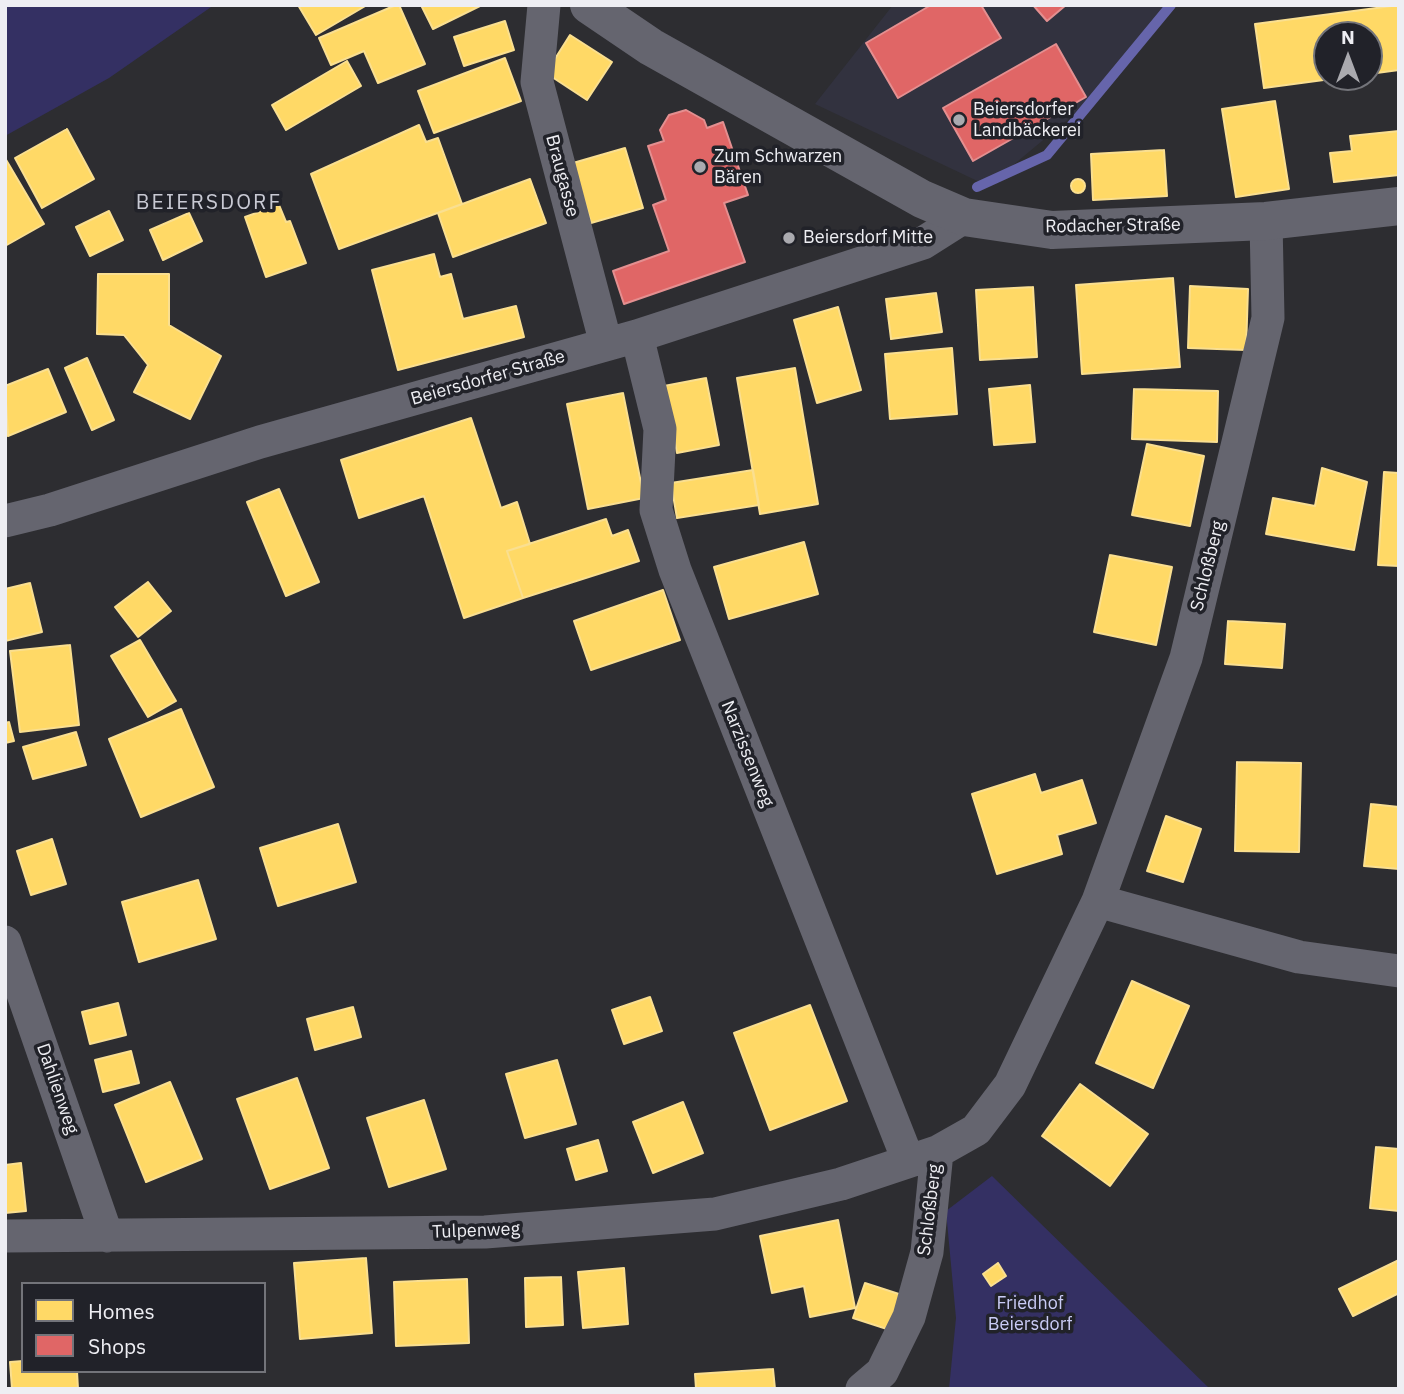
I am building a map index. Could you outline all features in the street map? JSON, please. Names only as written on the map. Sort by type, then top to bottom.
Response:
[{"type":"street","name":"Braugasse","points":[[544,5],[537,82],[606,344]]},
{"type":"street","name":"Rodacher Straße","points":[[589,5],[651,47],[922,199],[964,218],[1052,230],[1266,221],[1399,206]]},
{"type":"street","name":"Beiersdorfer Straße","points":[[5,521],[50,510],[260,442],[638,336],[923,243],[964,218]]},
{"type":"street","name":"Schloßberg","points":[[862,1389],[882,1372],[909,1317],[927,1252],[922,1156],[976,1130],[1010,1085],[1098,901],[1186,658],[1269,318],[1266,221]]},
{"type":"street","name":"Narzissenweg","points":[[638,336],[660,429],[656,510],[675,570],[922,1156]]},
{"type":"street","points":[[1098,901],[1299,957],[1399,971]]},
{"type":"street","name":"Dahlienweg","points":[[5,942],[107,1236]]},
{"type":"street","name":"Tulpenweg","points":[[5,1236],[485,1232],[715,1214],[841,1184],[922,1156]]},
{"type":"shaded area","points":[[893,5],[1166,5],[1090,101],[988,186],[815,104]]},
{"type":"green space","points":[[5,5],[214,5],[109,78],[5,136]]},
{"type":"green space","name":"Friedhof Beiersdorf","points":[[992,1176],[1210,1389],[949,1389],[956,1318],[946,1211]]},
{"type":"building: Homes","points":[[298,5],[367,5],[316,35]]},
{"type":"building: Homes","points":[[399,5],[425,64],[378,83],[364,51],[331,65],[319,38]]},
{"type":"building: Homes","points":[[421,5],[482,5],[433,29]]},
{"type":"building: Homes","points":[[1399,5],[1399,70],[1383,72],[1383,21],[1313,21],[1313,81],[1264,88],[1255,24]]},
{"type":"building: Homes","points":[[505,21],[514,50],[464,66],[454,37]]},
{"type":"building: Homes","points":[[570,35],[612,62],[587,100],[546,73]]},
{"type":"building: Homes","points":[[505,58],[521,101],[434,133],[418,91]]},
{"type":"building: Homes","points":[[347,61],[361,86],[286,130],[272,105]]},
{"type":"building: Homes","points":[[1275,101],[1289,189],[1236,197],[1222,109]]},
{"type":"building: Homes","points":[[419,125],[426,142],[438,138],[462,204],[339,249],[311,174]]},
{"type":"building: Homes","points":[[67,129],[94,179],[42,208],[15,158]]},
{"type":"building: Homes","points":[[1399,131],[1399,175],[1334,182],[1330,153],[1352,151],[1350,136]]},
{"type":"building: Homes","points":[[625,148],[643,208],[591,223],[573,163]]},
{"type":"building: Homes","points":[[1164,150],[1167,196],[1093,200],[1091,154]]},
{"type":"building: Homes","points":[[5,158],[44,224],[5,246]]},
{"type":"building: Homes","points":[[530,179],[546,223],[453,257],[438,213]]},
{"type":"building: Homes","points":[[1078,179],[1083,181],[1083,191],[1078,193],[1073,191],[1071,186],[1073,181]]},
{"type":"building: Homes","points":[[279,205],[286,222],[290,221],[306,263],[266,277],[245,217]]},
{"type":"building: Homes","points":[[109,211],[123,240],[90,256],[76,227]]},
{"type":"building: Homes","points":[[189,213],[202,241],[163,260],[150,230]]},
{"type":"building: Homes","points":[[434,254],[440,277],[451,274],[463,319],[516,306],[524,337],[398,370],[372,270]]},
{"type":"building: Homes","points":[[98,274],[169,274],[169,325],[221,356],[190,419],[134,392],[148,365],[124,335],[97,334]]},
{"type":"building: Homes","points":[[1173,278],[1180,367],[1082,374],[1076,285]]},
{"type":"building: Homes","points":[[1190,286],[1248,289],[1246,350],[1188,348]]},
{"type":"building: Homes","points":[[1033,287],[1037,357],[980,360],[976,290]]},
{"type":"building: Homes","points":[[936,293],[942,332],[891,339],[886,299]]},
{"type":"building: Homes","points":[[838,307],[861,390],[817,403],[794,320]]},
{"type":"building: Homes","points":[[952,348],[957,414],[890,419],[885,354]]},
{"type":"building: Homes","points":[[87,358],[114,420],[92,430],[65,368]]},
{"type":"building: Homes","points":[[795,368],[818,504],[760,514],[737,378]]},
{"type":"building: Homes","points":[[48,369],[66,412],[8,436],[5,386]]},
{"type":"building: Homes","points":[[706,378],[719,445],[677,453],[664,386]]},
{"type":"building: Homes","points":[[1030,385],[1035,442],[994,445],[989,389]]},
{"type":"building: Homes","points":[[1134,389],[1218,391],[1217,442],[1132,439]]},
{"type":"building: Homes","points":[[623,393],[644,498],[588,509],[567,404]]},
{"type":"building: Homes","points":[[471,418],[501,508],[517,502],[530,544],[507,551],[523,598],[464,618],[424,496],[359,518],[341,460]]},
{"type":"building: Homes","points":[[1147,444],[1204,456],[1190,526],[1132,515]]},
{"type":"building: Homes","points":[[1322,468],[1367,482],[1354,550],[1266,534],[1273,498],[1315,506]]},
{"type":"building: Homes","points":[[753,470],[759,505],[677,518],[671,483]]},
{"type":"building: Homes","points":[[1384,472],[1399,473],[1399,566],[1378,565]]},
{"type":"building: Homes","points":[[279,489],[319,582],[286,596],[247,502]]},
{"type":"building: Homes","points":[[606,519],[612,536],[628,530],[639,561],[523,598],[507,551]]},
{"type":"building: Homes","points":[[804,542],[818,594],[729,619],[714,567]]},
{"type":"building: Homes","points":[[1110,555],[1172,567],[1156,645],[1094,632]]},
{"type":"building: Homes","points":[[148,582],[171,611],[138,637],[115,607]]},
{"type":"building: Homes","points":[[30,583],[42,632],[5,641],[5,589]]},
{"type":"building: Homes","points":[[663,590],[680,640],[591,670],[574,621]]},
{"type":"building: Homes","points":[[1228,621],[1285,624],[1282,668],[1225,664]]},
{"type":"building: Homes","points":[[140,640],[176,701],[148,717],[111,656]]},
{"type":"building: Homes","points":[[70,645],[79,725],[20,732],[10,651]]},
{"type":"building: Homes","points":[[181,709],[214,787],[141,817],[109,739]]},
{"type":"building: Homes","points":[[9,722],[14,741],[5,743],[5,723]]},
{"type":"building: Homes","points":[[76,732],[86,765],[33,779],[23,747]]},
{"type":"building: Homes","points":[[1237,762],[1301,763],[1299,852],[1235,851]]},
{"type":"building: Homes","points":[[1035,774],[1041,793],[1082,780],[1096,823],[1057,835],[1062,854],[997,874],[972,794]]},
{"type":"building: Homes","points":[[1371,804],[1399,807],[1399,869],[1364,866]]},
{"type":"building: Homes","points":[[1166,816],[1201,829],[1183,882],[1147,871]]},
{"type":"building: Homes","points":[[338,824],[356,882],[278,906],[260,848]]},
{"type":"building: Homes","points":[[52,839],[66,884],[31,895],[17,851]]},
{"type":"building: Homes","points":[[198,880],[216,939],[139,962],[122,902]]},
{"type":"building: Homes","points":[[1132,981],[1189,1006],[1153,1088],[1096,1063]]},
{"type":"building: Homes","points":[[650,997],[662,1031],[624,1044],[612,1010]]},
{"type":"building: Homes","points":[[118,1003],[126,1035],[90,1044],[82,1012]]},
{"type":"building: Homes","points":[[810,1005],[847,1101],[770,1130],[734,1033]]},
{"type":"building: Homes","points":[[353,1007],[361,1037],[315,1050],[307,1019]]},
{"type":"building: Homes","points":[[131,1051],[139,1083],[103,1092],[95,1060]]},
{"type":"building: Homes","points":[[557,1060],[576,1124],[525,1138],[506,1074]]},
{"type":"building: Homes","points":[[297,1078],[329,1168],[270,1189],[237,1099]]},
{"type":"building: Homes","points":[[170,1082],[202,1159],[146,1182],[115,1105]]},
{"type":"building: Homes","points":[[1080,1084],[1148,1134],[1110,1186],[1042,1136]]},
{"type":"building: Homes","points":[[424,1100],[446,1169],[389,1187],[367,1118]]},
{"type":"building: Homes","points":[[683,1102],[703,1153],[653,1173],[633,1122]]},
{"type":"building: Homes","points":[[598,1140],[607,1171],[576,1180],[567,1149]]},
{"type":"building: Homes","points":[[1376,1147],[1399,1149],[1399,1211],[1370,1208]]},
{"type":"building: Homes","points":[[21,1163],[26,1211],[5,1213],[5,1165]]},
{"type":"building: Homes","points":[[838,1220],[855,1308],[810,1317],[804,1286],[772,1293],[760,1236]]},
{"type":"building: Homes","points":[[366,1258],[372,1333],[300,1339],[294,1263]]},
{"type":"building: Homes","points":[[1399,1260],[1399,1293],[1353,1316],[1339,1289]]},
{"type":"building: Homes","points":[[998,1263],[1006,1276],[991,1286],[983,1274]]},
{"type":"building: Homes","points":[[624,1268],[628,1324],[583,1328],[578,1272]]},
{"type":"building: Homes","points":[[561,1277],[563,1325],[526,1327],[525,1278]]},
{"type":"building: Homes","points":[[467,1279],[469,1343],[396,1346],[394,1282]]},
{"type":"building: Homes","points":[[865,1283],[902,1295],[890,1330],[853,1318]]},
{"type":"building: Homes","points":[[21,1361],[21,1373],[77,1373],[78,1389],[12,1389],[10,1362]]},
{"type":"building: Homes","points":[[773,1369],[775,1389],[696,1389],[695,1374]]},
{"type":"building: Shops","points":[[931,5],[981,5],[1001,38],[898,98],[866,43]]},
{"type":"building: Shops","points":[[1033,5],[1066,5],[1047,21]]},
{"type":"building: Shops","points":[[1056,44],[1086,97],[973,161],[943,108]]},
{"type":"building: Shops","points":[[686,110],[704,120],[707,128],[723,122],[748,195],[724,203],[745,262],[624,304],[613,271],[669,251],[653,205],[666,200],[648,146],[664,141],[660,130],[669,115]]},
{"type":"waterway","points":[[977,187],[1047,155],[1171,5]]},
{"type":"place","name":"Beiersdorfer Landbäckerei","points":[[959,120]]},
{"type":"place","name":"Zum Schwarzen Bären","points":[[700,167]]},
{"type":"place","name":"Beiersdorf Mitte","points":[[789,238]]},
{"type":"district","name":"BEIERSDORF","points":[[209,203]]}]
